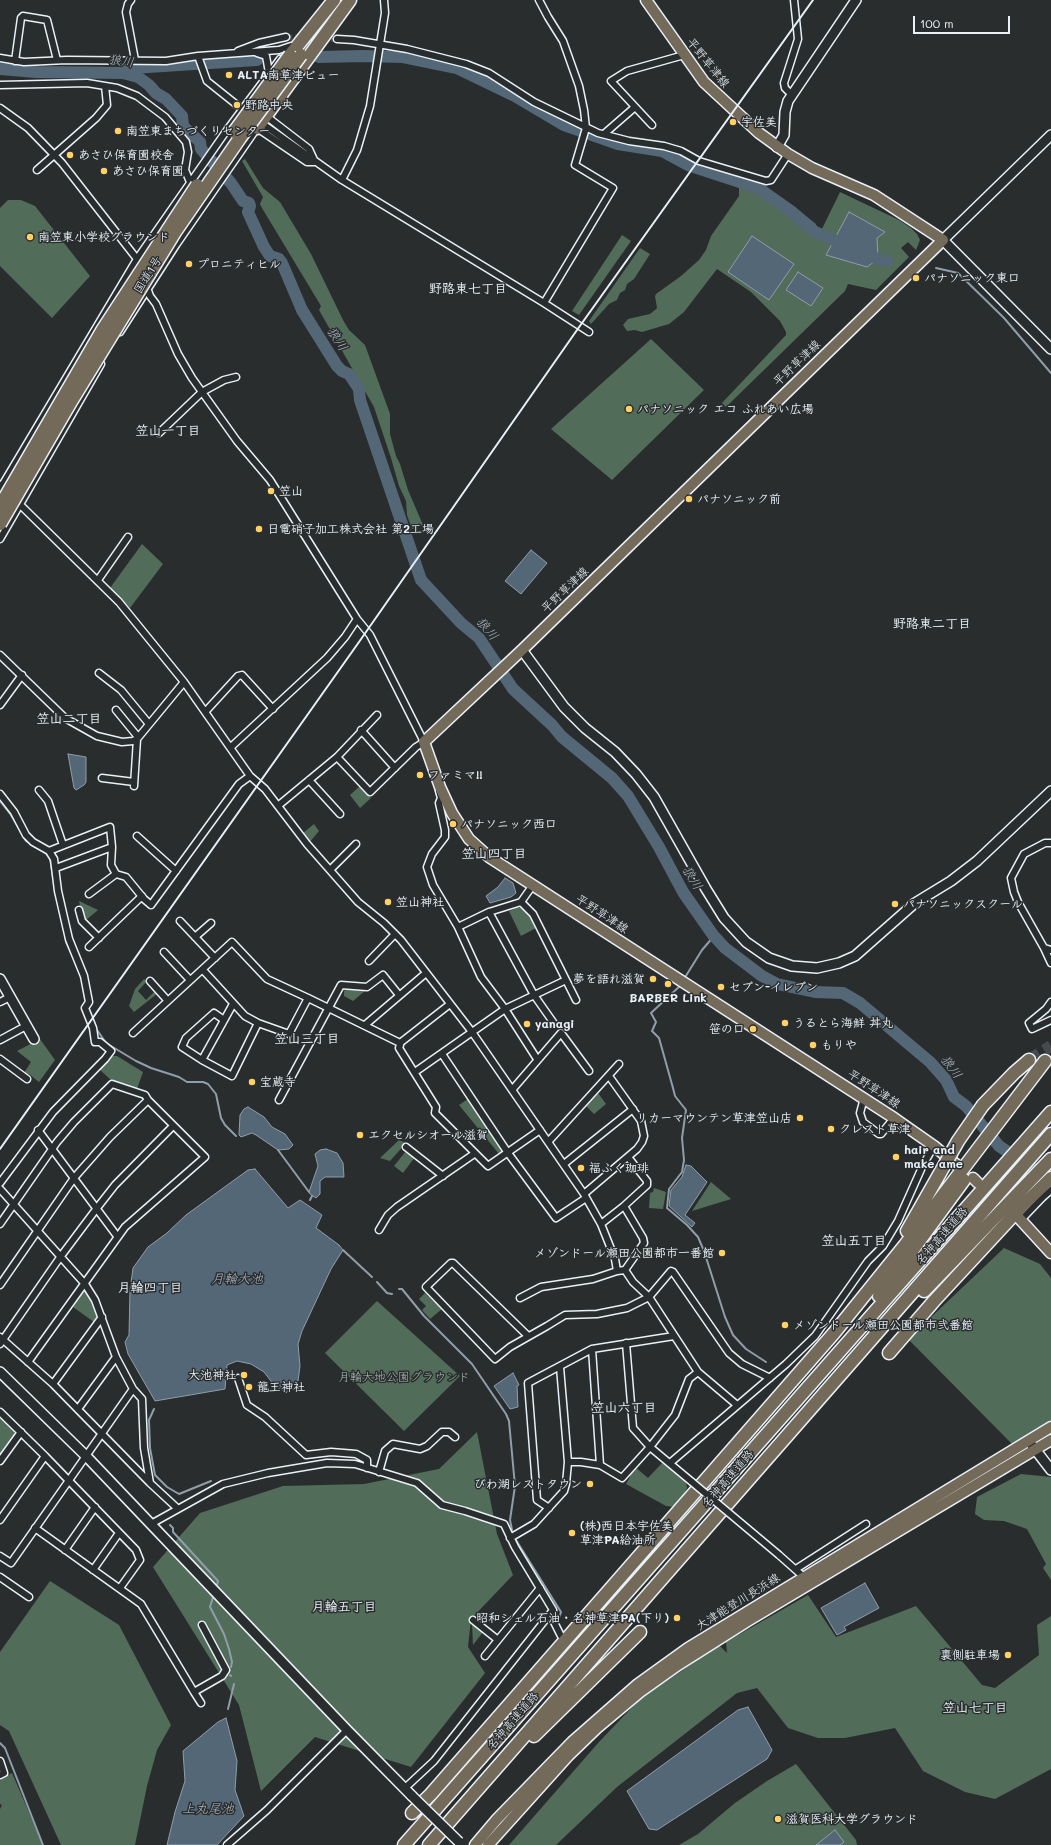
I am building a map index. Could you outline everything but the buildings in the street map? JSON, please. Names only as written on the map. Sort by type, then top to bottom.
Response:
[{"type":"highway","points":[[292,49],[328,0]]},
{"type":"highway","name":"国道1号","points":[[0,506],[96,342],[150,255],[292,49],[334,0]]},
{"type":"highway","name":"国道1号","points":[[0,524],[84,379],[171,239],[240,138],[292,49],[344,0]]},
{"type":"highway","points":[[263,124],[350,0]]},
{"type":"highway","points":[[822,1372],[911,1254],[1024,1086],[1048,1057]]},
{"type":"highway","points":[[869,1289],[907,1231],[966,1128],[982,1105],[1014,1073],[1030,1060]]},
{"type":"highway","name":"名神高速道路","points":[[404,1845],[1051,1112]]},
{"type":"highway","name":"名神高速道路","points":[[429,1845],[1051,1134]]},
{"type":"highway","points":[[412,1813],[431,1794],[834,1333],[979,1153]]},
{"type":"highway","points":[[834,1382],[877,1340],[1040,1190],[1051,1159]]},
{"type":"highway","points":[[889,1353],[939,1295],[1051,1178]]},
{"type":"highway","points":[[474,1794],[640,1632]]},
{"type":"main road","name":"平野草津線","points":[[646,0],[704,82],[717,96],[758,133],[788,154],[812,168],[874,195],[943,240],[522,650],[424,742],[440,788],[452,813],[469,839],[489,856],[864,1098],[934,1146],[958,1166]]},
{"type":"main road","points":[[1020,1219],[1051,1253]]},
{"type":"main road","name":"大津能登川長浜線","points":[[488,1845],[569,1755],[597,1728],[640,1692],[806,1580],[1051,1427]]},
{"type":"main road","name":"大津能登川長浜線","points":[[475,1845],[497,1819],[572,1742],[622,1696],[688,1648],[1051,1440]]},
{"type":"street","points":[[342,180],[358,150],[370,106],[385,14],[384,0]]},
{"type":"street","points":[[539,0],[548,18],[563,41],[579,86],[584,110],[584,131],[575,165],[613,188],[544,303]]},
{"type":"street","points":[[791,94],[785,88],[784,83],[798,39],[794,0]]},
{"type":"street","points":[[778,147],[784,135],[784,112],[791,94],[856,0]]},
{"type":"street","points":[[128,1],[126,12],[135,60]]},
{"type":"street","points":[[15,61],[21,18],[23,16],[48,20],[57,60]]},
{"type":"street","points":[[337,39],[354,40],[378,52],[406,49],[466,64],[489,73],[534,102],[584,131],[604,134],[629,141],[664,146],[681,151],[699,161],[766,181],[771,180],[788,154]]},
{"type":"street","points":[[233,53],[259,43],[292,49]]},
{"type":"street","points":[[0,58],[24,62],[57,60],[166,61],[198,56],[292,49]]},
{"type":"street","points":[[292,49],[269,73],[190,182],[137,259],[1,487],[98,580],[144,630],[206,711],[250,776],[266,789],[279,805],[291,825],[358,902],[395,934],[426,973],[472,1032],[585,1196],[601,1224],[615,1259],[617,1271]]},
{"type":"street","points":[[255,52],[266,56],[269,73]]},
{"type":"street","points":[[652,125],[611,81],[627,70],[684,55]]},
{"type":"street","points":[[198,56],[207,81],[236,105]]},
{"type":"street","points":[[0,84],[87,83],[106,86],[138,96],[165,117],[186,142],[188,152],[185,170],[190,182]]},
{"type":"street","points":[[37,170],[96,118],[106,105],[106,86]]},
{"type":"street","points":[[604,134],[635,107]]},
{"type":"street","points":[[0,108],[28,128],[54,155],[137,259],[148,290],[156,304],[178,354],[202,392],[237,441],[270,480],[357,619],[373,641],[424,742],[416,747],[370,792],[337,757]]},
{"type":"street","points":[[263,124],[309,150],[315,162]]},
{"type":"street","points":[[263,124],[307,162],[315,162]]},
{"type":"street","points":[[263,124],[342,180],[589,332]]},
{"type":"street","points":[[0,539],[107,353],[204,203],[263,124]]},
{"type":"street","points":[[1051,135],[943,240],[1051,349]]},
{"type":"street","points":[[183,193],[204,203]]},
{"type":"street","points":[[159,434],[202,392],[224,380],[236,377]]},
{"type":"street","points":[[98,580],[128,537]]},
{"type":"street","points":[[231,747],[326,658],[345,637],[357,619]]},
{"type":"street","points":[[522,650],[564,707],[585,728],[615,752],[636,774],[654,798],[706,890],[724,918],[746,942],[769,958],[792,966],[817,968],[855,956],[915,903],[951,881],[977,861],[1051,790]]},
{"type":"street","points":[[0,655],[65,718],[83,730],[96,736],[122,742],[133,741],[137,738],[184,682]]},
{"type":"street","points":[[99,673],[121,690],[149,724]]},
{"type":"street","points":[[206,711],[238,676],[242,675],[273,709]]},
{"type":"street","points":[[0,706],[22,676]]},
{"type":"street","points":[[102,778],[134,784],[137,738],[116,710]]},
{"type":"street","points":[[279,805],[337,757],[361,730],[377,715]]},
{"type":"street","points":[[361,730],[395,768]]},
{"type":"street","points":[[49,851],[110,827],[112,847],[111,865],[116,874],[126,877],[151,905],[239,784],[250,776]]},
{"type":"street","points":[[309,780],[340,814]]},
{"type":"street","points":[[440,788],[439,803],[445,830],[445,838],[432,854],[427,866],[433,886],[458,927],[481,977],[505,1009],[538,1059]]},
{"type":"street","points":[[39,790],[48,801],[63,845]]},
{"type":"street","points":[[0,794],[14,812],[26,835],[33,842],[49,851],[54,860],[58,891],[69,938],[84,976],[89,1002],[85,1008],[93,1028],[95,1042],[100,1042],[110,1051],[105,1059],[70,1093],[38,1130],[0,1183]]},
{"type":"street","points":[[137,836],[176,871]]},
{"type":"street","points":[[1051,843],[1045,843],[1024,854],[1011,878],[1018,902],[1051,963]]},
{"type":"street","points":[[330,870],[356,844]]},
{"type":"street","points":[[56,868],[112,847]]},
{"type":"street","points":[[89,894],[116,874]]},
{"type":"street","points":[[458,927],[489,912],[521,902],[533,885]]},
{"type":"street","points":[[89,947],[142,896]]},
{"type":"street","points":[[521,902],[533,914],[576,1000]]},
{"type":"street","points":[[79,910],[82,921],[99,938]]},
{"type":"street","points":[[489,912],[534,995],[553,1022]]},
{"type":"street","points":[[180,921],[215,958]]},
{"type":"street","points":[[196,937],[211,923]]},
{"type":"street","points":[[369,961],[395,934]]},
{"type":"street","points":[[133,1033],[232,942],[267,979],[400,1042]]},
{"type":"street","points":[[1044,948],[1051,950]]},
{"type":"street","points":[[164,952],[190,980]]},
{"type":"street","points":[[203,970],[245,1016],[258,1023],[289,1034],[308,998]]},
{"type":"street","points":[[365,1025],[426,973]]},
{"type":"street","points":[[278,1100],[341,985],[368,987],[383,975],[399,995]]},
{"type":"street","points":[[0,979],[34,1039]]},
{"type":"street","points":[[415,1072],[505,1009],[566,980]]},
{"type":"street","points":[[150,981],[168,1001]]},
{"type":"street","points":[[0,1002],[10,997]]},
{"type":"street","points":[[1051,1002],[1046,1009],[1029,1023],[1032,1029],[1051,1020]]},
{"type":"street","points":[[202,1060],[233,1004]]},
{"type":"street","points":[[450,1004],[400,1042],[399,1048],[436,1107],[435,1114],[474,1154],[488,1166],[540,1130]]},
{"type":"street","points":[[224,1020],[214,1012],[186,1038],[182,1047],[202,1060],[232,1076],[258,1023]]},
{"type":"street","points":[[0,1040],[26,1026]]},
{"type":"street","points":[[512,1090],[561,1033],[589,1071]]},
{"type":"street","points":[[442,1054],[508,1153],[556,1218],[585,1196],[628,1157],[642,1142],[644,1136],[641,1121],[609,1076]]},
{"type":"street","points":[[0,1059],[27,1079]]},
{"type":"street","points":[[548,1142],[619,1064]]},
{"type":"street","points":[[0,1224],[52,1149],[74,1122],[112,1084],[144,1095],[205,1157],[125,1227],[117,1236],[28,1362]]},
{"type":"street","points":[[864,1098],[860,1113],[863,1122],[879,1134],[881,1134],[894,1118]]},
{"type":"street","points":[[0,1284],[74,1178],[110,1137],[148,1100]]},
{"type":"street","points":[[564,1164],[633,1109]]},
{"type":"street","points":[[173,1126],[115,1185],[61,1256],[1,1340],[53,1384],[150,1483],[178,1508]]},
{"type":"street","points":[[38,1130],[117,1236]]},
{"type":"street","points":[[670,1463],[770,1378],[815,1336],[864,1266],[883,1246],[898,1220],[923,1164],[934,1146]]},
{"type":"street","points":[[406,1147],[443,1176]]},
{"type":"street","points":[[379,1230],[388,1214],[474,1154]]},
{"type":"street","points":[[601,1224],[647,1185],[647,1181],[628,1157]]},
{"type":"street","points":[[0,1190],[61,1256],[95,1300],[116,1356],[133,1389],[142,1398],[144,1448],[150,1483]]},
{"type":"street","points":[[1020,1219],[1040,1190]]},
{"type":"street","points":[[520,1298],[540,1287],[593,1279],[617,1271],[625,1270],[644,1243],[643,1238],[624,1206]]},
{"type":"street","points":[[528,1336],[452,1263],[426,1287],[495,1359],[510,1347],[566,1315],[597,1314],[627,1308],[649,1297],[671,1271],[730,1353],[742,1364],[770,1378]]},
{"type":"street","points":[[625,1270],[633,1282],[649,1297],[698,1372],[737,1405]]},
{"type":"street","points":[[53,1384],[102,1317]]},
{"type":"street","points":[[549,1508],[537,1500],[528,1384],[592,1349],[674,1336]]},
{"type":"street","points":[[626,1343],[633,1428],[650,1447],[796,1569],[806,1580]]},
{"type":"street","points":[[592,1349],[600,1465]]},
{"type":"street","points":[[78,1409],[116,1356]]},
{"type":"street","points":[[510,1538],[534,1524],[564,1491],[568,1462],[560,1367]]},
{"type":"street","points":[[0,1372],[86,1456],[347,1730],[461,1843]]},
{"type":"street","points":[[568,1462],[582,1462],[600,1465],[622,1478],[650,1447],[675,1415],[689,1378],[698,1372]]},
{"type":"street","points":[[238,1378],[247,1405],[265,1416],[306,1455],[331,1452],[356,1454],[367,1460],[367,1468]]},
{"type":"street","points":[[0,1556],[11,1563],[133,1389]]},
{"type":"street","points":[[0,1412],[69,1480],[136,1550],[140,1560],[120,1588]]},
{"type":"street","points":[[0,1462],[21,1432]]},
{"type":"street","points":[[379,1472],[385,1451],[393,1444],[420,1449],[427,1446],[442,1432],[449,1432],[455,1436]]},
{"type":"street","points":[[1029,1441],[1051,1470]]},
{"type":"street","points":[[0,1520],[45,1456]]},
{"type":"street","points":[[152,1524],[223,1484],[268,1473],[328,1463],[355,1464],[417,1483],[442,1505],[504,1524],[510,1538],[553,1610],[434,1761],[405,1788]]},
{"type":"street","points":[[65,1550],[95,1507]]},
{"type":"street","points":[[796,1569],[866,1524]]},
{"type":"street","points":[[35,1528],[141,1604],[200,1703]]},
{"type":"street","points":[[93,1570],[119,1533]]},
{"type":"street","points":[[0,1577],[29,1597]]},
{"type":"street","points":[[485,1656],[540,1588]]},
{"type":"street","points":[[550,1614],[561,1636]]},
{"type":"street","points":[[473,1620],[498,1640]]},
{"type":"street","points":[[194,1692],[222,1676],[226,1670],[202,1625]]},
{"type":"street","points":[[227,1845],[267,1810],[347,1730]]},
{"type":"street","points":[[0,1761],[4,1773],[0,1775]]},
{"type":"green space","points":[[245,159],[263,188],[280,202],[311,254],[343,320],[349,330],[365,345],[390,414],[390,434],[396,456],[408,490],[423,525],[412,529],[407,515],[406,501],[399,486],[374,407],[319,310],[321,306],[262,208],[260,204],[263,197],[242,161]]},
{"type":"green space","points":[[742,185],[753,188],[792,215],[796,208],[816,224],[815,229],[821,231],[840,192],[899,220],[911,228],[920,240],[916,250],[908,242],[901,248],[909,257],[876,290],[848,284],[845,291],[726,407],[722,403],[786,335],[780,321],[751,292],[717,269],[684,312],[669,324],[642,332],[635,330],[627,331],[623,325],[628,319],[650,314],[655,310],[657,308],[656,294],[681,276],[699,260],[706,250],[711,236],[739,196],[739,188]],"holes":[[[849,212],[884,232],[877,238]]]},
{"type":"green space","name":"南笠東小学校グラウンド","points":[[8,200],[21,200],[35,206],[90,276],[52,318],[0,266],[0,208]]},
{"type":"green space","points":[[622,235],[631,241],[579,315],[572,311]]},
{"type":"green space","points":[[640,248],[650,254],[634,279],[627,284],[625,290],[620,293],[617,300],[609,304],[591,324],[589,321]]},
{"type":"green space","name":"パナソニック エコ ふれあい広場","points":[[651,339],[704,390],[612,480],[551,429]]},
{"type":"green space","points":[[142,544],[163,564],[130,608],[110,588]]},
{"type":"green space","points":[[360,786],[371,798],[360,808],[350,795]]},
{"type":"green space","points":[[314,824],[319,831],[309,843],[302,834]]},
{"type":"green space","points":[[79,901],[98,910],[86,920],[83,919]]},
{"type":"green space","points":[[522,908],[530,916],[536,928],[521,936],[509,911]]},
{"type":"green space","points":[[144,979],[147,981],[138,991],[146,1000],[155,991],[158,993],[134,1012],[129,1006],[135,989]]},
{"type":"green space","points":[[347,989],[366,990],[353,1001],[344,996],[344,991]]},
{"type":"green space","points":[[40,1039],[55,1060],[39,1082],[29,1074],[26,1076],[24,1073],[31,1062],[17,1051]]},
{"type":"green space","points":[[111,1056],[117,1056],[143,1072],[137,1089],[112,1081],[99,1069]]},
{"type":"green space","points":[[598,1093],[606,1104],[594,1114],[586,1106]]},
{"type":"green space","points":[[468,1099],[502,1151],[499,1154],[459,1105]]},
{"type":"green space","points":[[399,1140],[406,1143],[390,1161],[380,1158]]},
{"type":"green space","points":[[406,1151],[415,1157],[403,1173],[394,1166]]},
{"type":"green space","points":[[711,1182],[731,1199],[692,1211]]},
{"type":"green space","points":[[654,1188],[666,1192],[663,1209],[649,1208],[650,1193],[653,1192]]},
{"type":"green space","points":[[1004,1248],[1040,1264],[1051,1278],[1051,1420],[1012,1444],[908,1339]]},
{"type":"green space","points":[[83,1291],[86,1291],[99,1317],[94,1322],[73,1307]]},
{"type":"green space","points":[[425,1293],[442,1309],[430,1319],[422,1310],[426,1306],[419,1299]]},
{"type":"green space","name":"月輪大地公園グラウンド","points":[[377,1301],[460,1376],[404,1431],[325,1353]]},
{"type":"green space","points":[[0,1417],[14,1431],[15,1435],[0,1456]]},
{"type":"green space","points":[[477,1432],[497,1534],[513,1575],[471,1619],[468,1647],[485,1673],[411,1767],[315,1737],[261,1791],[239,1705],[153,1567],[200,1513],[283,1486],[364,1484],[439,1469]]},
{"type":"green space","points":[[664,1461],[685,1480],[686,1483],[687,1488],[675,1507],[666,1506],[626,1484],[630,1477],[629,1473],[635,1467],[648,1478]]},
{"type":"green space","points":[[1021,1474],[1051,1477],[1051,1580],[1043,1568],[1046,1564],[1027,1529],[1004,1521],[984,1520],[975,1514],[977,1497]]},
{"type":"green space","points":[[50,1581],[119,1625],[171,1725],[157,1750],[147,1786],[135,1845],[61,1845],[9,1731],[0,1725],[0,1652]]},
{"type":"green space","points":[[808,1595],[836,1637],[916,1606],[982,1685],[995,1688],[1039,1655],[1037,1625],[1051,1616],[1051,1769],[995,1799],[965,1792],[923,1771],[895,1728],[845,1738],[818,1738],[788,1728],[757,1688],[737,1693],[617,1787],[556,1845],[509,1845],[599,1742],[639,1700],[719,1645],[727,1653],[726,1642]]},
{"type":"green space","points":[[472,1624],[483,1632],[473,1645]]},
{"type":"green space","name":"滋賀医科大学グラウンド","points":[[796,1764],[856,1840],[857,1845],[679,1845],[698,1834],[735,1803],[767,1781]]},
{"type":"green space","points":[[12,1773],[43,1845],[0,1845],[0,1809],[2,1805],[0,1804],[0,1779]]},
{"type":"water","points":[[849,212],[885,232],[877,238],[878,259],[867,267],[826,255]]},
{"type":"water","points":[[752,236],[794,264],[769,300],[728,272]]},
{"type":"water","points":[[798,272],[823,288],[811,306],[786,290]]},
{"type":"water","points":[[531,550],[547,563],[521,594],[505,581]]},
{"type":"water","points":[[68,754],[86,757],[86,782],[76,790],[74,788]]},
{"type":"water","points":[[505,878],[513,883],[516,893],[511,897],[490,903],[486,896],[498,887]]},
{"type":"water","points":[[248,1107],[264,1117],[272,1127],[285,1134],[293,1145],[289,1149],[278,1150],[252,1133],[241,1137],[239,1135],[240,1115],[244,1109]]},
{"type":"water","points":[[326,1149],[337,1153],[343,1163],[344,1177],[325,1177],[320,1181],[320,1194],[316,1198],[309,1192],[318,1166],[315,1154],[320,1150]]},
{"type":"water","points":[[686,1165],[691,1166],[707,1182],[685,1215],[695,1223],[692,1227],[669,1206],[671,1190],[682,1177]]},
{"type":"water","name":"月輪大池","points":[[255,1169],[288,1208],[300,1200],[322,1215],[316,1228],[339,1245],[343,1250],[331,1269],[302,1331],[298,1344],[300,1366],[298,1381],[286,1393],[274,1385],[264,1372],[251,1364],[237,1361],[227,1365],[225,1389],[155,1401],[128,1354],[125,1342],[129,1335],[130,1290],[133,1268],[148,1247],[167,1233],[186,1215],[248,1170]]},
{"type":"water","points":[[513,1373],[519,1385],[517,1386],[518,1407],[510,1409],[494,1386]]},
{"type":"water","points":[[865,1583],[879,1608],[844,1627],[846,1630],[837,1635],[821,1608]]},
{"type":"water","points":[[748,1707],[772,1750],[767,1759],[657,1830],[649,1829],[627,1791],[738,1710]]},
{"type":"water","name":"上丸尾池","points":[[226,1718],[237,1761],[235,1790],[244,1816],[217,1845],[167,1845],[175,1812],[185,1781],[183,1751],[218,1722]]},
{"type":"water","points":[[835,1830],[844,1842],[840,1845],[816,1845]]},
{"type":"waterway","points":[[319,57],[403,57],[457,68],[515,96],[564,125],[618,144],[662,151],[688,165],[758,188],[792,212],[815,232],[878,259],[887,261]]},
{"type":"waterway","points":[[123,73],[132,68],[257,60]]},
{"type":"waterway","name":"狼川","points":[[0,69],[36,72],[123,73],[138,77],[149,85],[156,93],[166,99],[182,116],[183,126],[200,142],[201,149],[231,183],[243,201],[249,203],[250,206],[248,212],[264,247],[270,256],[279,259],[282,263],[302,310],[337,366],[342,371],[349,374],[359,389],[360,400],[421,580],[461,623],[479,638],[513,689],[552,725],[562,737],[612,778],[628,796],[659,847],[683,892],[713,935],[725,948],[762,976],[777,984],[815,992],[843,993],[860,1003],[930,1062],[946,1080],[954,1097],[966,1106],[999,1146],[1047,1178]]},
{"type":"waterway","points":[[936,268],[958,273],[1004,318],[1051,373]]},
{"type":"waterway","points":[[0,801],[11,815],[26,841],[45,852],[50,858],[56,896]]},
{"type":"waterway","points":[[65,933],[66,942],[73,957]]},
{"type":"waterway","points":[[684,979],[702,950],[714,936]]},
{"type":"waterway","points":[[681,985],[651,1013],[656,1022],[652,1031],[659,1038],[675,1096],[686,1110],[682,1138],[684,1160],[682,1172],[669,1189],[667,1208],[687,1225],[698,1237],[704,1251],[725,1317],[733,1335],[746,1349],[766,1362]]},
{"type":"waterway","points":[[83,987],[85,998]]},
{"type":"waterway","points":[[95,1027],[106,1043],[136,1061],[151,1068],[179,1077],[187,1082],[203,1082],[208,1084],[216,1094],[221,1118],[225,1125],[236,1136]]},
{"type":"waterway","points":[[278,1150],[309,1192]]},
{"type":"waterway","points":[[310,1200],[312,1196]]},
{"type":"waterway","points":[[343,1250],[372,1277]]},
{"type":"waterway","points":[[377,1282],[387,1293],[392,1294]]},
{"type":"waterway","points":[[399,1289],[402,1289],[424,1316],[472,1364],[506,1414],[509,1421],[515,1486],[510,1520],[512,1530]]},
{"type":"waterway","points":[[154,1409],[149,1420],[150,1448],[155,1475],[167,1487],[179,1494],[211,1481]]},
{"type":"waterway","points":[[170,1525],[173,1528],[173,1532],[218,1581],[217,1585]]},
{"type":"waterway","points":[[516,1540],[561,1612],[558,1621]]},
{"type":"waterway","points":[[213,1597],[210,1607],[224,1634],[232,1662],[231,1667]]},
{"type":"waterway","points":[[228,1709],[234,1684]]},
{"type":"waterway","points":[[0,1743],[5,1748],[43,1845]]},
{"type":"tunnel","points":[[286,37],[337,39]]},
{"type":"tunnel","points":[[1029,1060],[1051,1046]]},
{"type":"railway","points":[[0,1149],[359,642],[577,330],[813,0]]},
{"type":"place","name":"ALTA南草津ビュー","points":[[229,75]]},
{"type":"place","name":"野路中央","points":[[237,105]]},
{"type":"place","name":"宇佐美","points":[[733,122]]},
{"type":"place","name":"南笠東まちづくりセンター","points":[[118,131]]},
{"type":"place","name":"あさひ保育園校舎","points":[[70,155]]},
{"type":"place","name":"あさひ保育園","points":[[104,171]]},
{"type":"place","name":"南笠東小学校グラウンド","points":[[30,237]]},
{"type":"place","name":"プロニティヒル","points":[[189,264]]},
{"type":"place","name":"パナソニック東口","points":[[916,278]]},
{"type":"place","name":"パナソニック エコ ふれあい広場","points":[[629,409]]},
{"type":"place","name":"笠山","points":[[271,491]]},
{"type":"place","name":"パナソニック前","points":[[689,499]]},
{"type":"place","name":"日電硝子加工株式会社 第2工場","points":[[259,529]]},
{"type":"place","name":"ファミマ!!","points":[[420,775]]},
{"type":"place","name":"パナソニック西口","points":[[453,824]]},
{"type":"place","name":"笠山神社","points":[[388,902]]},
{"type":"place","name":"パナソニックスクール","points":[[895,904]]},
{"type":"place","name":"夢を語れ滋賀","points":[[653,979]]},
{"type":"place","name":"BARBER Link","points":[[668,984]]},
{"type":"place","name":"セブン-イレブン","points":[[721,987]]},
{"type":"place","name":"うるとら海鮮 丼丸","points":[[785,1023]]},
{"type":"place","name":"yanagi","points":[[527,1024]]},
{"type":"place","name":"笹の口","points":[[753,1029]]},
{"type":"place","name":"もりや","points":[[813,1045]]},
{"type":"place","name":"宝蔵寺","points":[[252,1082]]},
{"type":"place","name":"リカーマウンテン草津笠山店","points":[[800,1118]]},
{"type":"place","name":"クレスト草津","points":[[831,1129]]},
{"type":"place","name":"エクセルシオール滋賀","points":[[360,1135]]},
{"type":"place","name":"hair and make ame","points":[[896,1157]]},
{"type":"place","name":"福ふく珈琲","points":[[581,1168]]},
{"type":"place","name":"メゾンドール瀬田公園都市一番館","points":[[722,1253]]},
{"type":"place","name":"メゾンドール瀬田公園都市弐番館","points":[[785,1325]]},
{"type":"place","name":"大池神社","points":[[244,1375]]},
{"type":"place","name":"龍王神社","points":[[249,1387]]},
{"type":"place","name":"びわ湖レストタウン","points":[[590,1484]]},
{"type":"place","name":"(株)西日本宇佐美 草津PA給油所","points":[[572,1533]]},
{"type":"place","name":"昭和シェル石油・名神草津PA(下り)","points":[[677,1618]]},
{"type":"place","name":"裏側駐車場","points":[[1008,1655]]},
{"type":"place","name":"滋賀医科大学グラウンド","points":[[778,1819]]},
{"type":"district","name":"野路東七丁目","points":[[468,289]]},
{"type":"district","name":"笠山一丁目","points":[[168,431]]},
{"type":"district","name":"野路東二丁目","points":[[932,624]]},
{"type":"district","name":"笠山二丁目","points":[[69,719]]},
{"type":"district","name":"笠山四丁目","points":[[494,854]]},
{"type":"district","name":"笠山三丁目","points":[[307,1039]]},
{"type":"district","name":"笠山五丁目","points":[[854,1241]]},
{"type":"district","name":"月輪四丁目","points":[[150,1288]]},
{"type":"district","name":"笠山六丁目","points":[[624,1408]]},
{"type":"district","name":"月輪五丁目","points":[[344,1607]]},
{"type":"district","name":"笠山七丁目","points":[[975,1708]]}]
